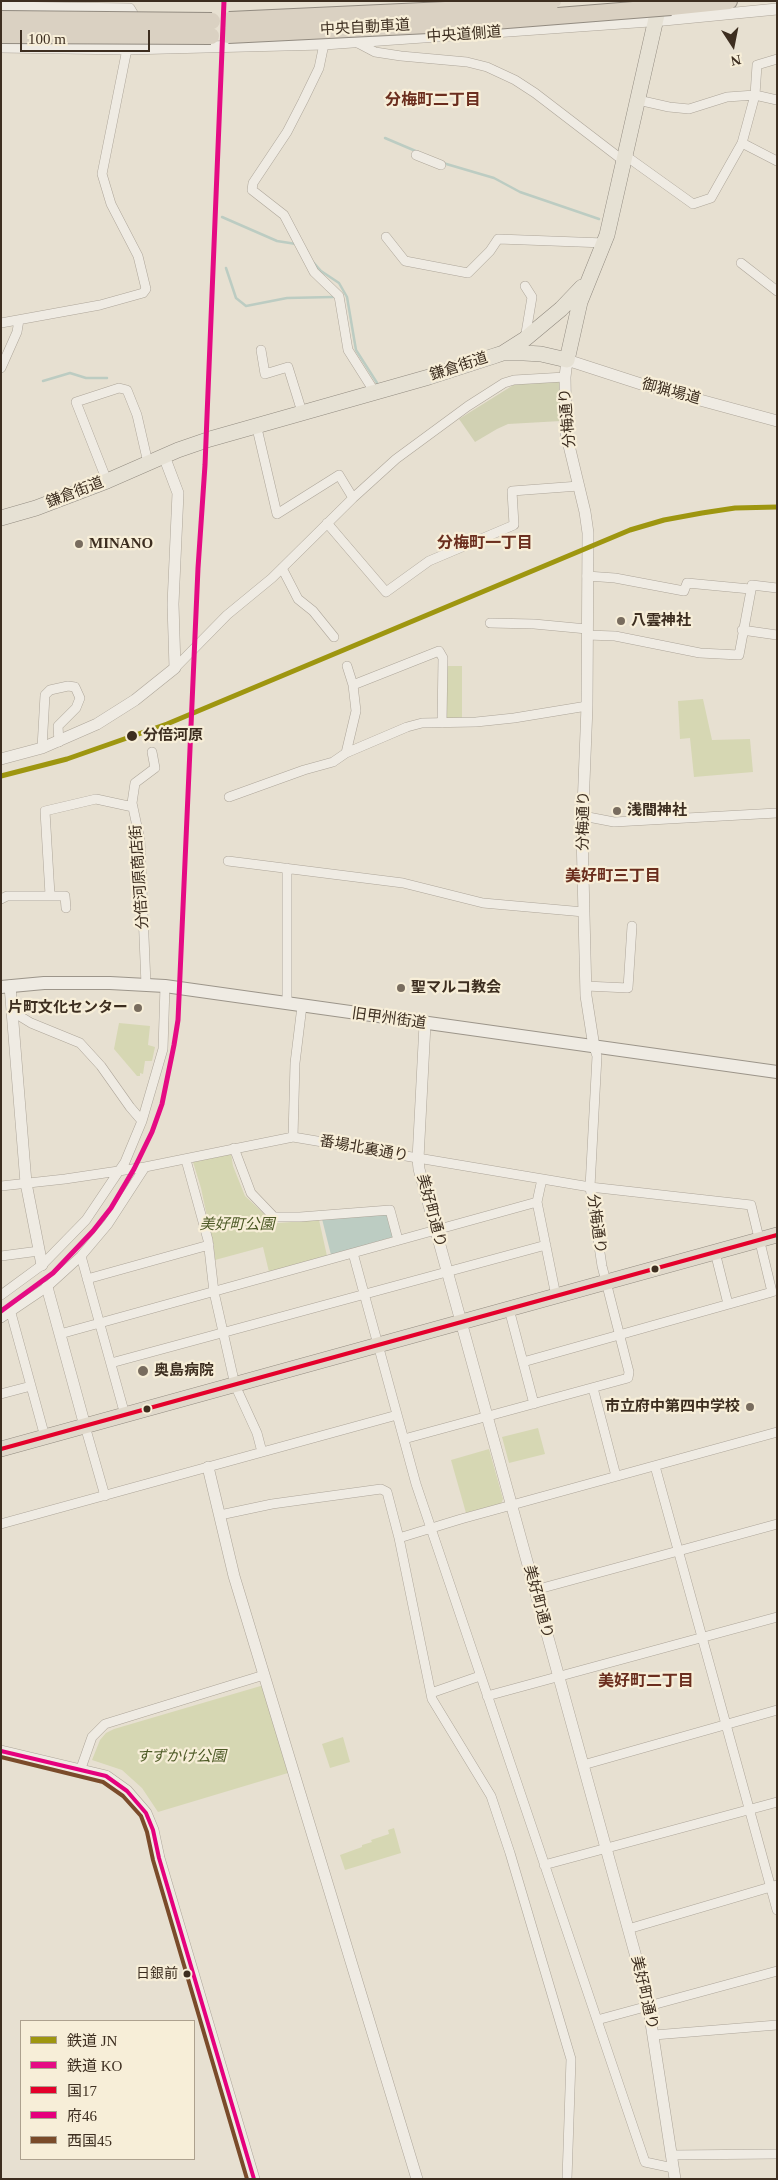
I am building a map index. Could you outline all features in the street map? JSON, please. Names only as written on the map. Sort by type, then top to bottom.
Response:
[{"type":"highway","name":"中央自動車道","points":[[1,19],[152,22],[229,20],[467,8],[553,1]]},
{"type":"highway","name":"中央自動車道","points":[[1,35],[211,36],[469,23],[729,1]]},
{"type":"highway","points":[[1,1449],[556,1296],[608,1290],[715,1252],[777,1235]]},
{"type":"main road","points":[[566,360],[578,310],[588,280],[605,243],[660,1]]},
{"type":"main road","points":[[503,353],[525,339],[561,309],[588,280]]},
{"type":"main road","name":"鎌倉街道","points":[[1,518],[36,508],[107,481],[178,450],[256,424],[374,392],[503,353],[541,354],[566,360]]},
{"type":"main road","name":"旧甲州街道","points":[[6,987],[44,983],[165,986],[777,1072]]},
{"type":"street","points":[[378,1],[384,41]]},
{"type":"street","points":[[1,6],[37,4],[130,8],[133,13],[102,174],[111,204],[138,256],[146,289],[143,293],[100,305],[1,323]]},
{"type":"street","points":[[34,47],[37,4]]},
{"type":"street","name":"中央道側道","points":[[1,47],[127,49],[324,44],[656,20],[777,9]]},
{"type":"street","points":[[356,42],[375,52],[466,62],[487,67],[515,80],[625,159],[693,204],[711,198],[742,143],[755,95],[757,65],[777,59]]},
{"type":"street","points":[[324,44],[319,68],[303,101],[287,132],[252,183],[252,190],[284,215],[314,272],[339,296],[348,350],[374,392]]},
{"type":"street","points":[[638,100],[669,107],[689,109],[727,96],[755,95],[777,100]]},
{"type":"street","points":[[742,143],[777,161]]},
{"type":"street","points":[[416,155],[441,165]]},
{"type":"street","points":[[386,237],[405,261],[468,273],[498,239],[605,243]]},
{"type":"street","points":[[741,263],[777,291]]},
{"type":"street","points":[[525,339],[532,296],[526,286]]},
{"type":"street","points":[[1,368],[17,332],[19,320]]},
{"type":"street","points":[[261,350],[265,374],[288,367],[302,412]]},
{"type":"street","name":"分梅通り","points":[[566,360],[566,432],[587,524],[587,706],[583,816],[584,912],[586,986],[591,1036],[597,1056],[590,1188],[602,1266],[618,1335],[629,1372],[628,1378],[593,1388]]},
{"type":"street","name":"御猟場道","points":[[566,360],[656,388],[777,421]]},
{"type":"street","points":[[1,760],[59,742],[97,724],[135,700],[175,668],[227,615],[246,602],[396,459],[487,392],[514,380],[565,377]]},
{"type":"street","points":[[107,481],[76,402],[119,388],[127,390],[137,415],[148,463]]},
{"type":"street","points":[[256,424],[277,514],[339,475],[354,498]]},
{"type":"street","points":[[164,456],[178,493],[173,604],[175,668]]},
{"type":"street","points":[[327,523],[386,592],[429,561],[514,524],[512,491],[579,486]]},
{"type":"street","points":[[282,568],[298,599],[313,611],[334,637]]},
{"type":"street","points":[[587,576],[615,578],[684,591],[687,582],[750,589]]},
{"type":"street","points":[[490,623],[534,624],[615,636],[700,653],[739,655],[742,630],[752,585],[777,588]]},
{"type":"street","points":[[742,630],[777,635]]},
{"type":"street","points":[[352,685],[439,651],[443,658],[442,723]]},
{"type":"street","points":[[346,753],[356,711],[348,666]]},
{"type":"street","points":[[42,748],[45,695],[50,690],[68,686],[75,687],[79,692],[79,703],[58,726],[59,742]]},
{"type":"street","points":[[229,797],[304,770],[333,762],[346,753],[407,727],[422,723],[510,718],[587,706]]},
{"type":"street","points":[[44,714],[52,720],[63,720]]},
{"type":"street","name":"分倍河原商店街","points":[[146,985],[140,840],[133,807],[132,790],[135,783],[155,768],[152,752]]},
{"type":"street","points":[[50,895],[45,811],[96,799],[133,807]]},
{"type":"street","points":[[583,816],[614,822],[777,813]]},
{"type":"street","points":[[228,861],[403,883],[483,903],[584,912]]},
{"type":"street","points":[[287,868],[287,1004]]},
{"type":"street","points":[[1,899],[7,896],[65,896],[66,908]]},
{"type":"street","points":[[586,986],[628,988],[632,926]]},
{"type":"street","points":[[1,1295],[42,1265],[86,1220],[119,1171],[142,1121],[163,1049],[165,986]]},
{"type":"street","points":[[6,987],[13,1012],[26,1183],[42,1265]]},
{"type":"street","points":[[293,1137],[295,1064],[302,1006]]},
{"type":"street","points":[[13,1012],[32,1023],[80,1043],[142,1121]]},
{"type":"street","name":"美好町通り","points":[[425,1024],[418,1159],[648,2006],[674,2174]]},
{"type":"street","name":"番場北裏通り","points":[[1,1186],[145,1167],[293,1137],[590,1188],[752,1205],[761,1240]]},
{"type":"street","points":[[234,1148],[251,1193],[274,1217],[300,1217],[390,1210],[398,1240]]},
{"type":"street","points":[[186,1160],[209,1245],[214,1292],[235,1385],[257,1433],[262,1452]]},
{"type":"street","points":[[1,1318],[47,1287],[81,1256],[119,1209],[145,1167]]},
{"type":"street","points":[[542,1179],[537,1202],[556,1296]]},
{"type":"street","points":[[60,1334],[537,1202]]},
{"type":"street","points":[[523,1362],[772,1292],[761,1240]]},
{"type":"street","points":[[88,1279],[209,1245]]},
{"type":"street","points":[[111,1363],[546,1245]]},
{"type":"street","points":[[1,1256],[40,1251]]},
{"type":"street","points":[[715,1252],[728,1304]]},
{"type":"street","points":[[353,1253],[416,1484],[645,2162],[674,2174]]},
{"type":"street","points":[[81,1256],[126,1415]]},
{"type":"street","points":[[47,1287],[105,1496]]},
{"type":"street","points":[[509,1309],[534,1404]]},
{"type":"street","points":[[11,1313],[45,1437]]},
{"type":"street","points":[[1,1394],[30,1386]]},
{"type":"street","points":[[404,1439],[593,1388],[616,1476]]},
{"type":"street","points":[[1,1524],[397,1415]]},
{"type":"street","points":[[399,1538],[511,1505],[777,1432]]},
{"type":"street","points":[[655,1466],[749,1809],[774,1886],[777,1910]]},
{"type":"street","points":[[208,1467],[234,1576],[417,2179]]},
{"type":"street","points":[[220,1515],[272,1504],[381,1488],[389,1497],[431,1693],[491,1796],[510,1853],[570,2060],[566,2179]]},
{"type":"street","points":[[535,1590],[777,1524]]},
{"type":"street","points":[[487,1696],[777,1617]]},
{"type":"street","points":[[80,1771],[92,1737],[105,1724],[264,1675]]},
{"type":"street","points":[[431,1693],[480,1676]]},
{"type":"street","points":[[583,1765],[777,1710]]},
{"type":"street","points":[[1,1751],[106,1776],[134,1797],[150,1822],[254,2179]]},
{"type":"street","points":[[544,1865],[777,1802]]},
{"type":"street","points":[[628,1929],[774,1886]]},
{"type":"street","points":[[597,2020],[777,1971]]},
{"type":"street","points":[[654,2035],[777,2025]]},
{"type":"street","points":[[671,2155],[777,2154]]},
{"type":"green space","points":[[559,381],[562,388],[561,421],[508,424],[475,442],[459,419],[515,384]]},
{"type":"green space","points":[[446,666],[462,666],[462,721],[445,721]]},
{"type":"green space","points":[[703,699],[712,740],[750,739],[753,772],[694,777],[690,738],[680,739],[678,701]]},
{"type":"green space","points":[[119,1023],[150,1026],[148,1045],[155,1047],[152,1061],[145,1061],[143,1074],[140,1073],[140,1076],[137,1076],[114,1049]]},
{"type":"green space","name":"美好町公園","points":[[231,1154],[233,1166],[245,1196],[273,1222],[319,1220],[327,1256],[269,1272],[263,1247],[215,1260],[201,1188],[193,1162]]},
{"type":"green space","points":[[538,1428],[545,1454],[509,1463],[502,1437]]},
{"type":"green space","points":[[489,1449],[503,1499],[501,1504],[466,1513],[451,1460]]},
{"type":"green space","name":"すずかけ公園","points":[[264,1685],[288,1773],[158,1812],[142,1788],[122,1770],[92,1760],[100,1740],[106,1733],[114,1729]]},
{"type":"green space","points":[[343,1737],[350,1762],[330,1768],[322,1744]]},
{"type":"green space","points":[[394,1828],[401,1853],[345,1870],[340,1855],[362,1847],[362,1845],[372,1842],[371,1840],[389,1834],[388,1830]]},
{"type":"shaded area","points":[[388,1214],[393,1237],[331,1255],[322,1219]]},
{"type":"waterway","points":[[385,138],[418,152]]},
{"type":"waterway","points":[[443,163],[494,178],[520,192],[599,219]]},
{"type":"waterway","points":[[222,217],[277,241],[296,244]]},
{"type":"waterway","points":[[313,262],[321,271],[339,283],[347,297],[356,350],[379,386]]},
{"type":"waterway","points":[[226,268],[236,298],[246,306],[287,298],[333,297]]},
{"type":"waterway","points":[[43,381],[70,373],[86,378],[107,378]]},
{"type":"rail line","name":"KO","points":[[1,1311],[53,1273],[93,1231],[111,1208],[134,1169],[152,1132],[162,1104],[174,1045],[178,1020],[198,568],[205,465],[224,1]]},
{"type":"rail line","name":"JN","points":[[1,776],[67,759],[167,724],[630,530],[664,520],[702,513],[735,508],[777,507]]},
{"type":"transit line","name":"国17","points":[[1,1449],[777,1235]]},
{"type":"transit line","name":"府46","points":[[1,1751],[106,1776],[127,1791],[146,1813],[153,1830],[159,1858],[254,2179]]},
{"type":"transit line","name":"西国45","points":[[1,1757],[103,1782],[123,1796],[141,1816],[247,2179]]},
{"type":"place","name":"MINANO","points":[[79,544]]},
{"type":"place","name":"八雲神社","points":[[621,621]]},
{"type":"place","name":"分倍河原","points":[[132,736]]},
{"type":"place","name":"浅間神社","points":[[617,811]]},
{"type":"place","name":"聖マルコ教会","points":[[401,988]]},
{"type":"place","name":"片町文化センター","points":[[138,1008]]},
{"type":"place","name":"奥島病院","points":[[143,1371]]},
{"type":"place","name":"市立府中第四中学校","points":[[750,1407]]},
{"type":"place","name":"日銀前","points":[[187,1974]]},
{"type":"district","name":"分梅町二丁目","points":[[433,101]]},
{"type":"district","name":"分梅町一丁目","points":[[485,544]]},
{"type":"district","name":"美好町三丁目","points":[[613,877]]},
{"type":"district","name":"美好町二丁目","points":[[646,1682]]}]
